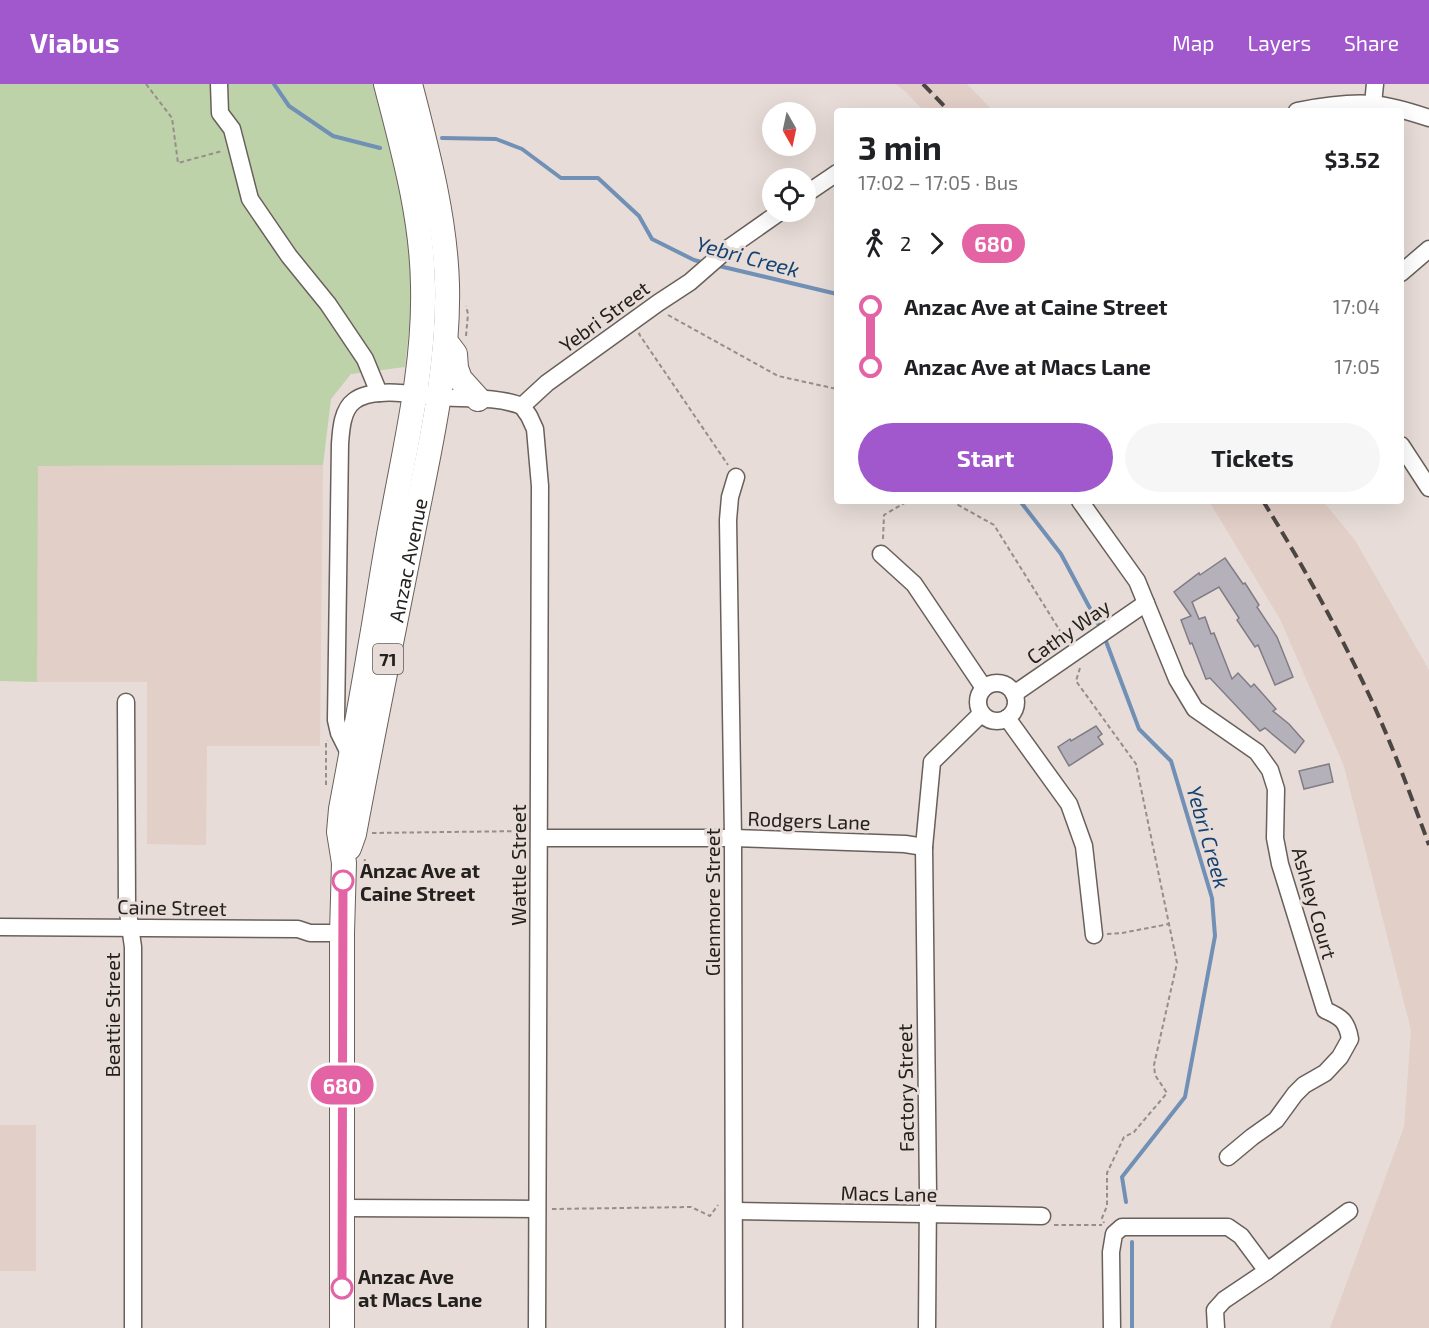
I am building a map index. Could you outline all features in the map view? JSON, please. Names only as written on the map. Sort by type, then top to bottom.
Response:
[{"type":"highway","name":"Anzac Avenue","points":[[344,863],[354,834],[435,419],[427,396],[422,254],[414,195],[386,84]]},
{"type":"highway","name":"Anzac Avenue","points":[[342,1328],[344,863],[339,832],[341,809],[392,515],[410,431],[427,396],[445,342],[447,283],[441,216],[410,84]]},
{"type":"highway","points":[[445,342],[455,354],[460,379],[478,399]]},
{"type":"street","points":[[219,84],[220,113],[232,129],[250,199],[289,256],[328,304],[365,359],[379,393]]},
{"type":"street","points":[[1373,104],[1375,84]]},
{"type":"street","points":[[1314,108],[1373,104],[1392,108]]},
{"type":"street","points":[[1404,110],[1429,118]]},
{"type":"street","points":[[816,187],[834,175]]},
{"type":"street","name":"Yebri Street","points":[[522,406],[547,383],[690,282],[730,247],[766,222]]},
{"type":"street","points":[[1404,270],[1429,249]]},
{"type":"street","points":[[351,757],[339,733],[336,720],[343,623],[341,427],[346,412],[352,401],[379,393],[512,402],[522,406]]},
{"type":"street","name":"Wattle Street","points":[[522,406],[535,429],[540,486],[537,1328]]},
{"type":"street","points":[[1404,450],[1429,488]]},
{"type":"street","name":"Glenmore Street","points":[[734,1328],[733,838],[729,520],[730,497],[736,477]]},
{"type":"street","name":"Ashley Court","points":[[1082,504],[1137,581],[1177,679],[1195,709],[1257,752],[1270,770],[1276,789],[1275,838],[1280,864],[1325,1010],[1339,1016],[1348,1029],[1350,1039],[1340,1057],[1325,1072],[1304,1085],[1276,1120],[1228,1157]]},
{"type":"street","points":[[881,554],[914,584],[984,688]]},
{"type":"street","name":"Cathy Way","points":[[1014,694],[1146,603]]},
{"type":"street","points":[[995,683],[1011,689],[1016,699],[1014,710],[1007,718],[996,721],[981,714],[977,703],[980,692],[984,688],[995,683]]},
{"type":"street","name":"Beattie Street","points":[[126,702],[127,904],[133,947],[133,1328]]},
{"type":"street","points":[[924,847],[932,762],[981,714]]},
{"type":"street","points":[[1007,718],[1069,804],[1084,846],[1094,935]]},
{"type":"street","name":"Rodgers Lane","points":[[539,838],[733,838],[905,844],[924,847]]},
{"type":"street","name":"Factory Street","points":[[924,847],[927,1328]]},
{"type":"street","name":"Caine Street","points":[[0,927],[298,929],[310,933],[342,933]]},
{"type":"street","points":[[342,1208],[537,1209]]},
{"type":"street","name":"Macs Lane","points":[[735,1211],[1042,1216]]},
{"type":"street","points":[[1216,1328],[1215,1310],[1224,1300],[1349,1211]]},
{"type":"street","points":[[1112,1328],[1111,1252],[1114,1234],[1122,1227],[1227,1227],[1241,1236],[1267,1271]]},
{"type":"path","points":[[146,84],[172,118],[178,163],[237,147]]},
{"type":"path","points":[[658,303],[668,315],[778,376],[834,388]]},
{"type":"path","points":[[639,334],[736,477]]},
{"type":"path","points":[[881,554],[885,515],[903,504]]},
{"type":"path","points":[[956,504],[994,525],[1073,652],[1080,666],[1076,681],[1136,764],[1177,963],[1154,1065],[1155,1075],[1167,1093],[1134,1132],[1124,1137],[1107,1173],[1107,1206],[1102,1218],[1105,1225],[1049,1225],[1042,1216]]},
{"type":"path","points":[[354,834],[529,831],[539,838]]},
{"type":"path","points":[[1094,935],[1122,933],[1169,924]]},
{"type":"path","points":[[537,1209],[692,1207],[710,1216],[723,1197]]},
{"type":"shaded area","points":[[896,84],[967,84],[990,108],[921,108]]},
{"type":"shaded area","points":[[323,465],[320,746],[207,746],[206,845],[147,844],[147,682],[37,682],[37,466]]},
{"type":"shaded area","points":[[1211,504],[1325,504],[1355,540],[1429,670],[1429,1328],[1330,1328],[1404,1127],[1411,1030],[1344,766],[1280,619]]},
{"type":"shaded area","points":[[0,1125],[36,1125],[36,1271],[0,1271]]},
{"type":"green space","points":[[0,84],[375,84],[409,226],[411,310],[405,367],[351,374],[331,399],[323,465],[38,466],[37,682],[0,681]]},
{"type":"building","points":[[1225,558],[1259,605],[1257,607],[1277,637],[1293,677],[1275,685],[1258,645],[1255,647],[1219,587],[1192,602],[1199,619],[1205,617],[1211,634],[1214,633],[1232,679],[1238,673],[1251,687],[1254,684],[1276,709],[1273,711],[1304,741],[1295,753],[1265,728],[1260,731],[1210,678],[1206,679],[1181,620],[1191,616],[1174,592],[1199,573],[1200,575]]},
{"type":"building","points":[[1096,726],[1102,734],[1098,737],[1103,744],[1069,766],[1058,747]]},
{"type":"building","points":[[1329,764],[1333,782],[1304,789],[1299,771]]},
{"type":"waterway","name":"Yebri Creek","points":[[274,84],[289,106],[333,136],[380,148]]},
{"type":"waterway","name":"Yebri Creek","points":[[442,138],[496,139],[522,149],[561,178],[598,178],[639,216],[652,239],[694,260],[705,263]]},
{"type":"waterway","name":"Yebri Creek","points":[[715,265],[834,293]]},
{"type":"waterway","name":"Yebri Creek","points":[[1022,504],[1061,554],[1101,629]]},
{"type":"waterway","name":"Yebri Creek","points":[[1104,636],[1139,729],[1171,761],[1212,898],[1215,936],[1185,1097],[1122,1177],[1126,1202]]},
{"type":"waterway","points":[[1132,1242],[1132,1328]]},
{"type":"railway","points":[[923,84],[946,108]]},
{"type":"railway","points":[[1265,504],[1306,574],[1359,674],[1394,753],[1429,845]]},
{"type":"bus line","name":"680","points":[[342,1288],[343,881]]},
{"type":"place","name":"Anzac Ave at Caine Street","points":[[343,881]]},
{"type":"place","name":"Anzac Ave at Macs Lane","points":[[342,1288]]}]
